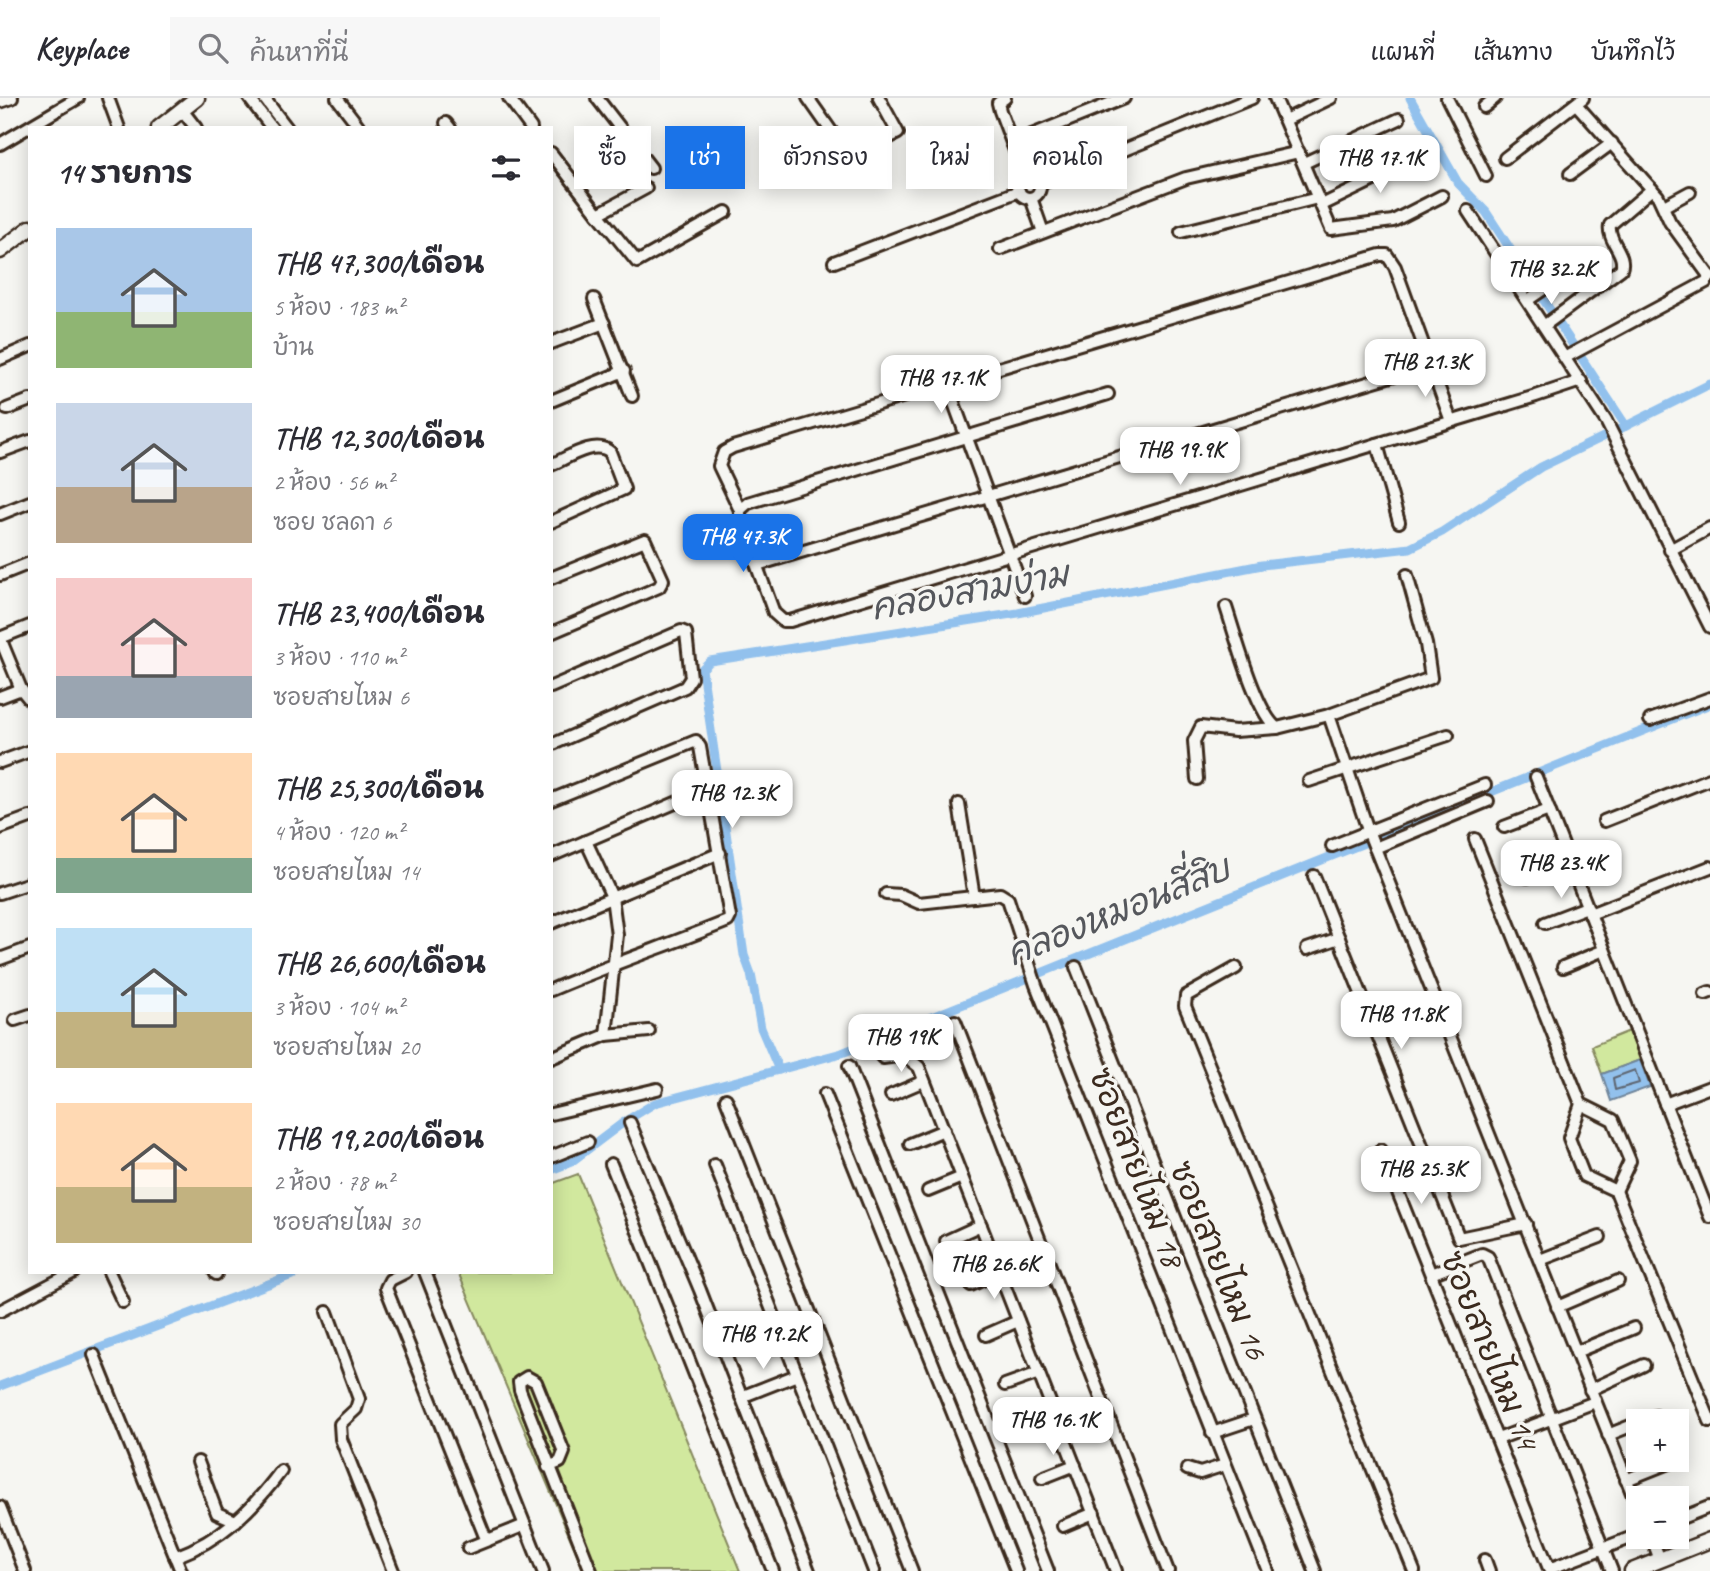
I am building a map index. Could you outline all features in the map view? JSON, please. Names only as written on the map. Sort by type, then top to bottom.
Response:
[{"type":"street","points":[[0,102],[12,98]]},
{"type":"street","points":[[31,126],[78,98]]},
{"type":"street","points":[[108,98],[120,126]]},
{"type":"street","points":[[162,126],[197,98]]},
{"type":"street","points":[[249,98],[270,126]]},
{"type":"street","points":[[264,98],[285,126]]},
{"type":"street","points":[[337,98],[358,126]]},
{"type":"street","points":[[509,98],[528,126]]},
{"type":"street","points":[[597,98],[619,126]]},
{"type":"street","points":[[808,98],[828,126]]},
{"type":"street","points":[[879,98],[898,134],[892,137]]},
{"type":"street","points":[[1005,98],[998,103],[1008,132]]},
{"type":"street","points":[[1054,126],[1124,98]]},
{"type":"street","points":[[1127,149],[1252,98]]},
{"type":"street","points":[[1275,98],[1331,229],[1393,221],[1442,196]]},
{"type":"street","points":[[1285,120],[1331,98]]},
{"type":"street","points":[[1447,98],[1486,176]]},
{"type":"street","points":[[1484,107],[1495,98]]},
{"type":"street","points":[[1505,158],[1579,101],[1664,206],[1670,222],[1710,276],[1706,282],[1568,356]]},
{"type":"street","points":[[182,110],[194,126]]},
{"type":"street","points":[[1304,163],[1399,119]]},
{"type":"street","points":[[0,144],[28,127]]},
{"type":"street","points":[[1570,174],[1612,143]]},
{"type":"street","points":[[1000,249],[1186,178],[1299,152]]},
{"type":"street","points":[[553,156],[637,262],[726,212]]},
{"type":"street","points":[[1181,232],[1320,202],[1423,156]]},
{"type":"street","points":[[598,214],[644,189]]},
{"type":"street","points":[[834,261],[1019,191],[1024,197],[1031,198],[1040,189]]},
{"type":"street","points":[[1547,324],[1621,269],[1623,261],[1609,233],[1610,226],[1652,190]]},
{"type":"street","points":[[1664,206],[1690,192]]},
{"type":"street","points":[[1031,198],[1043,232]]},
{"type":"street","points":[[1468,211],[1568,356],[1606,421],[1709,622]]},
{"type":"street","points":[[0,251],[28,230]]},
{"type":"street","points":[[1451,421],[1428,365],[1395,267],[1387,256],[1380,255],[724,452],[719,466],[740,510],[740,520],[774,613],[783,621],[790,621],[1377,444],[1581,381]]},
{"type":"street","points":[[1530,299],[1570,271]]},
{"type":"street","points":[[594,299],[632,397]]},
{"type":"street","points":[[553,342],[604,323]]},
{"type":"street","points":[[0,359],[28,347]]},
{"type":"street","points":[[757,565],[1428,365]]},
{"type":"street","points":[[553,400],[624,371]]},
{"type":"street","points":[[947,384],[1025,596]]},
{"type":"street","points":[[740,510],[748,503],[1108,394]]},
{"type":"street","points":[[7,410],[28,401]]},
{"type":"street","points":[[0,452],[28,442]]},
{"type":"street","points":[[1377,444],[1399,522]]},
{"type":"street","points":[[553,464],[594,447],[608,449],[624,489],[553,521]]},
{"type":"street","points":[[0,514],[28,503]]},
{"type":"street","points":[[1670,550],[1710,528]]},
{"type":"street","points":[[553,577],[645,540],[662,584],[553,632]]},
{"type":"street","points":[[0,575],[28,564]]},
{"type":"street","points":[[1197,779],[1194,741],[1201,727],[1235,731],[1277,728],[1329,715],[1431,678],[1426,644],[1407,575]]},
{"type":"street","points":[[1226,607],[1252,682],[1271,723],[1277,728]]},
{"type":"street","points":[[28,627],[0,638],[21,689],[28,698]]},
{"type":"street","points":[[553,686],[681,631],[686,634],[689,646],[689,683],[553,744]]},
{"type":"street","points":[[0,697],[21,689]]},
{"type":"street","points":[[1650,720],[1710,698]]},
{"type":"street","points":[[1329,715],[1371,839],[1629,1486]]},
{"type":"street","points":[[1309,781],[1448,735]]},
{"type":"street","points":[[553,799],[691,741],[699,743],[730,919],[553,989]]},
{"type":"street","points":[[0,762],[28,752]]},
{"type":"street","points":[[1536,777],[1710,1217]]},
{"type":"street","points":[[1604,821],[1710,779]]},
{"type":"street","points":[[1371,839],[1485,785]]},
{"type":"street","points":[[553,855],[708,789]]},
{"type":"street","points":[[1332,846],[1371,839],[1488,802]]},
{"type":"street","points":[[959,804],[974,897]]},
{"type":"street","points":[[1504,827],[1549,810]]},
{"type":"street","points":[[0,828],[28,818]]},
{"type":"street","points":[[1475,839],[1581,1104],[1569,1138],[1584,1176],[1616,1191],[1710,1421]]},
{"type":"street","points":[[586,841],[612,897],[617,935],[606,1035]]},
{"type":"street","points":[[553,922],[720,853]]},
{"type":"street","points":[[1527,877],[1569,860]]},
{"type":"street","points":[[1545,923],[1589,911],[1710,867]]},
{"type":"street","points":[[1314,876],[1459,1238],[1526,1224]]},
{"type":"street","points":[[0,893],[28,884]]},
{"type":"street","name":"ซอยสายไหม 18","points":[[886,894],[901,895],[914,903],[1000,894],[1006,896],[1037,985],[1268,1571]]},
{"type":"street","points":[[1307,949],[1339,938]]},
{"type":"street","points":[[0,960],[28,949]]},
{"type":"street","points":[[1563,967],[1604,950]]},
{"type":"street","name":"ซอยสายไหม 16","points":[[1076,967],[1315,1571]]},
{"type":"street","points":[[1236,968],[1186,996],[1185,1006],[1413,1571]]},
{"type":"street","points":[[15,1020],[28,1016]]},
{"type":"street","points":[[955,1021],[1168,1571]]},
{"type":"street","points":[[553,1057],[606,1035],[649,1031]]},
{"type":"street","points":[[874,1048],[883,1058],[902,1054],[907,1057],[919,1068],[925,1080],[1115,1569],[1103,1571]]},
{"type":"street","points":[[849,1066],[1048,1571]]},
{"type":"street","points":[[891,1096],[925,1080]]},
{"type":"street","points":[[1665,1104],[1710,1087]]},
{"type":"street","points":[[553,1114],[657,1090]]},
{"type":"street","points":[[825,1094],[1016,1571]]},
{"type":"street","points":[[726,1099],[912,1571]]},
{"type":"street","points":[[1581,1104],[1613,1120],[1630,1161],[1616,1191]]},
{"type":"street","points":[[631,1124],[809,1571]]},
{"type":"street","points":[[911,1143],[944,1130]]},
{"type":"street","points":[[553,1156],[588,1142]]},
{"type":"street","name":"ซอยสายไหม 14","points":[[1381,1150],[1549,1570]]},
{"type":"street","points":[[611,1164],[773,1571]]},
{"type":"street","points":[[715,1165],[874,1571]]},
{"type":"street","points":[[928,1191],[962,1177]]},
{"type":"street","points":[[1698,1187],[1710,1182]]},
{"type":"street","points":[[946,1241],[981,1225]]},
{"type":"street","points":[[1540,1260],[1600,1237]]},
{"type":"street","points":[[1430,1274],[1486,1254],[1612,1571]]},
{"type":"street","points":[[971,1285],[1000,1272]]},
{"type":"street","points":[[0,1311],[70,1274]]},
{"type":"street","points":[[110,1274],[123,1302]]},
{"type":"street","points":[[402,1274],[390,1280],[386,1288],[488,1540]]},
{"type":"street","points":[[426,1274],[543,1571]]},
{"type":"street","points":[[1557,1307],[1618,1281]]},
{"type":"street","points":[[327,1312],[359,1399],[356,1409],[340,1424],[341,1439],[393,1571]]},
{"type":"street","points":[[986,1335],[1018,1321]]},
{"type":"street","points":[[1576,1352],[1634,1328]]},
{"type":"street","points":[[94,1355],[181,1571]]},
{"type":"street","points":[[1590,1390],[1644,1365]]},
{"type":"street","points":[[1005,1385],[1039,1373]]},
{"type":"street","points":[[741,1396],[797,1376]]},
{"type":"street","points":[[548,1467],[560,1462],[564,1452],[536,1381],[527,1377],[519,1386],[548,1467],[591,1571]]},
{"type":"street","points":[[1498,1438],[1595,1402]]},
{"type":"street","points":[[1022,1431],[1056,1417]]},
{"type":"street","points":[[1212,1433],[1254,1419]]},
{"type":"street","points":[[1608,1434],[1626,1427]]},
{"type":"street","points":[[198,1462],[217,1513],[219,1535]]},
{"type":"street","points":[[1042,1478],[1075,1465]]},
{"type":"street","points":[[1187,1468],[1200,1473],[1225,1465]]},
{"type":"street","points":[[175,1557],[219,1535],[254,1507],[281,1471]]},
{"type":"street","points":[[1626,1480],[1646,1472]]},
{"type":"street","points":[[0,1507],[25,1571]]},
{"type":"street","points":[[1689,1515],[1709,1507]]},
{"type":"street","points":[[217,1513],[236,1521]]},
{"type":"street","points":[[1063,1526],[1094,1513]]},
{"type":"street","points":[[468,1548],[525,1525]]},
{"type":"street","points":[[1549,1570],[1626,1539]]},
{"type":"street","points":[[1632,1571],[1655,1565],[1710,1540]]},
{"type":"green space","points":[[1629,1031],[1640,1060],[1602,1074],[1592,1046]]},
{"type":"green space","points":[[578,1174],[740,1571],[584,1571],[459,1274],[553,1274],[553,1183]]},
{"type":"water","points":[[1640,1060],[1650,1087],[1611,1101],[1602,1074]]},
{"type":"waterway","name":"คลองสามง่าม","points":[[1410,98],[1458,183],[1486,212],[1626,426],[1710,384]]},
{"type":"waterway","name":"คลองสามง่าม","points":[[779,1070],[761,1028],[751,974],[744,955],[702,669],[710,661],[1018,613],[1262,565],[1410,548],[1442,532],[1541,467],[1626,426]]},
{"type":"waterway","name":"คลองหมอนสี่สิบ","points":[[553,1169],[571,1162],[624,1122],[655,1103],[842,1053],[1710,704]]},
{"type":"waterway","name":"คลองหมอนสี่สิบ","points":[[0,1386],[295,1274]]}]
